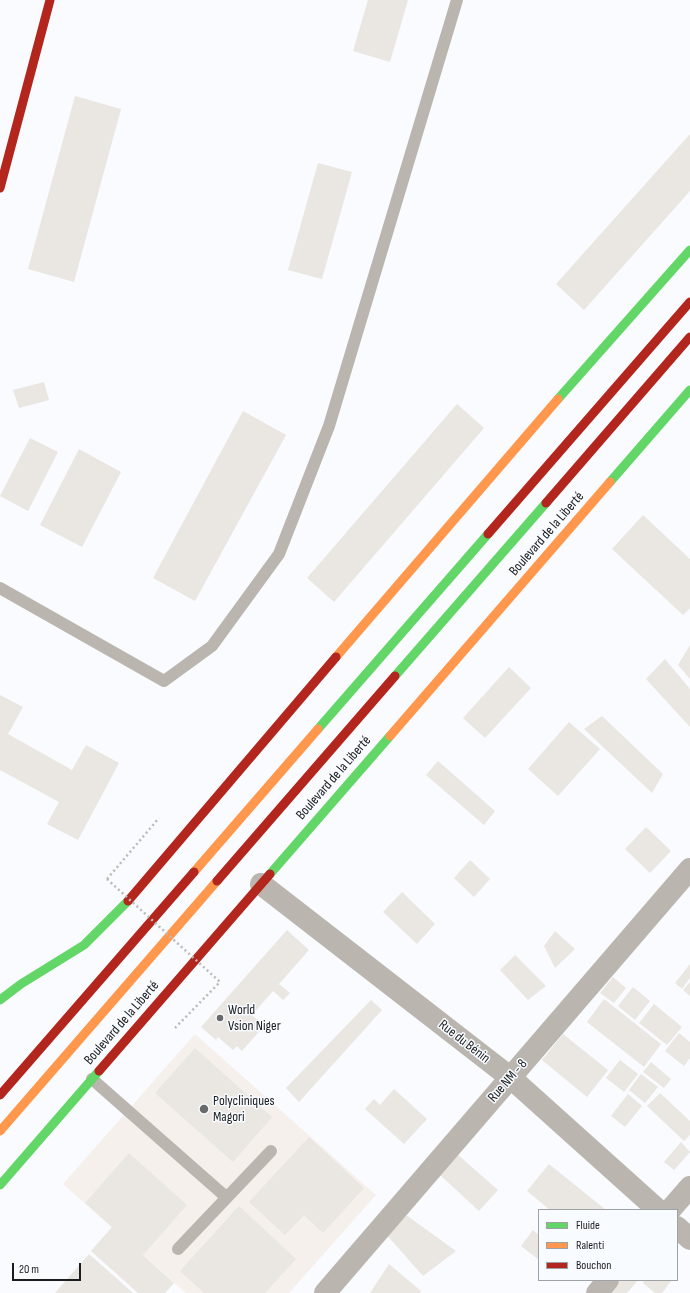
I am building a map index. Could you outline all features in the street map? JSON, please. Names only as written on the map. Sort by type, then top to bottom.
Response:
[{"type":"main road","points":[[0,188],[50,0]]},
{"type":"main road","points":[[0,1000],[21,984],[84,945],[118,912],[493,472],[690,250]]},
{"type":"main road","points":[[0,1095],[690,302]]},
{"type":"main road","name":"Boulevard de la Liberté","points":[[0,1131],[690,338]]},
{"type":"main road","name":"Boulevard de la Liberté","points":[[0,1185],[690,390]]},
{"type":"street","name":"Rue NM - 8","points":[[325,1293],[690,869]]},
{"type":"street","name":"Rue du Bénin","points":[[261,884],[511,1078],[657,1209]]},
{"type":"street","points":[[671,1209],[690,1187]]},
{"type":"street","points":[[678,1228],[690,1238]]},
{"type":"street","points":[[597,1293],[607,1281]]},
{"type":"lane","points":[[0,588],[164,681],[212,646],[279,554],[329,426],[457,0]]},
{"type":"lane","points":[[92,1078],[226,1197]]},
{"type":"lane","points":[[178,1249],[271,1151]]},
{"type":"path","points":[[159,818],[107,879],[220,982],[175,1028]]},
{"type":"shaded area","name":"Polycliniques Magori","points":[[195,1034],[376,1195],[289,1293],[186,1293],[63,1184]]},
{"type":"building","points":[[368,0],[408,0],[390,62],[353,51]]},
{"type":"building","points":[[75,96],[121,109],[74,282],[28,269]]},
{"type":"building","points":[[690,134],[690,191],[584,310],[556,284]]},
{"type":"building","points":[[318,163],[352,172],[322,279],[288,270]]},
{"type":"building","points":[[44,382],[49,400],[19,408],[13,390]]},
{"type":"building","points":[[457,404],[484,428],[334,602],[307,578]]},
{"type":"building","points":[[243,411],[286,435],[195,601],[153,578]]},
{"type":"building","points":[[30,438],[58,452],[28,511],[0,496]]},
{"type":"building","points":[[79,449],[121,472],[82,547],[40,525]]},
{"type":"building","points":[[643,515],[690,559],[690,608],[683,615],[612,549]]},
{"type":"building","points":[[690,645],[690,679],[678,665]]},
{"type":"building","points":[[665,659],[690,689],[690,727],[646,679]]},
{"type":"building","points":[[509,667],[531,688],[485,738],[463,718]]},
{"type":"building","points":[[0,695],[23,707],[8,734],[72,770],[86,745],[119,763],[78,840],[47,824],[59,802],[0,770]]},
{"type":"building","points":[[602,716],[663,774],[652,793],[584,729]]},
{"type":"building","points":[[569,722],[600,749],[558,796],[528,769]]},
{"type":"building","points":[[438,761],[495,811],[484,825],[426,775]]},
{"type":"building","points":[[646,827],[671,851],[650,873],[625,849]]},
{"type":"building","points":[[470,860],[490,879],[474,897],[454,878]]},
{"type":"building","points":[[402,892],[435,924],[417,944],[383,912]]},
{"type":"building","points":[[287,930],[309,950],[279,984],[290,993],[283,1000],[273,991],[252,1015],[264,1026],[242,1051],[237,1046],[233,1050],[218,1037],[216,1040],[201,1027]]},
{"type":"building","points":[[555,931],[575,949],[555,968],[544,946]]},
{"type":"building","points":[[515,955],[546,986],[528,1000],[500,970]]},
{"type":"building","points":[[690,964],[690,978],[682,989],[675,983]]},
{"type":"building","points":[[613,977],[626,988],[614,1003],[600,993]]},
{"type":"building","points":[[690,982],[690,996],[683,990]]},
{"type":"building","points":[[633,987],[650,1001],[635,1020],[618,1006]]},
{"type":"building","points":[[604,999],[661,1044],[644,1067],[587,1022]]},
{"type":"building","points":[[371,1000],[382,1010],[299,1102],[286,1088]]},
{"type":"building","points":[[654,1004],[682,1027],[667,1045],[639,1023]]},
{"type":"building","points":[[679,1033],[690,1042],[690,1058],[684,1066],[665,1051]]},
{"type":"building","points":[[563,1034],[608,1070],[587,1097],[542,1060]]},
{"type":"building","points":[[195,1048],[272,1117],[233,1162],[155,1093]]},
{"type":"building","points":[[620,1060],[638,1074],[624,1092],[606,1078]]},
{"type":"building","points":[[651,1062],[671,1079],[664,1088],[643,1072]]},
{"type":"building","points":[[641,1074],[658,1087],[645,1103],[629,1090]]},
{"type":"building","points":[[394,1089],[427,1119],[404,1144],[365,1109],[374,1099],[380,1105]]},
{"type":"building","points":[[660,1093],[690,1121],[690,1135],[684,1141],[647,1106]]},
{"type":"building","points":[[628,1094],[642,1106],[625,1127],[611,1116]]},
{"type":"building","points":[[309,1137],[364,1188],[323,1233],[304,1215],[285,1235],[249,1202]]},
{"type":"building","points":[[681,1142],[690,1152],[674,1170],[664,1162]]},
{"type":"building","points":[[129,1153],[187,1205],[143,1255],[174,1283],[165,1293],[138,1293],[91,1251],[112,1227],[85,1203]]},
{"type":"building","points":[[457,1154],[498,1190],[479,1211],[440,1175]]},
{"type":"building","points":[[549,1164],[605,1209],[549,1209],[527,1191]]},
{"type":"building","points":[[239,1206],[296,1259],[265,1293],[204,1293],[180,1271]]},
{"type":"building","points":[[406,1215],[456,1251],[423,1276],[385,1233]]},
{"type":"building","points":[[533,1230],[538,1234],[538,1259],[521,1246]]},
{"type":"building","points":[[89,1254],[133,1293],[55,1293]]},
{"type":"building","points":[[389,1264],[421,1291],[420,1293],[370,1293]]},
{"type":"building","points":[[616,1281],[637,1281],[627,1293],[606,1293]]},
{"type":"building","points":[[644,1281],[671,1281],[662,1293],[655,1293],[643,1283]]},
{"type":"traffic: fast","points":[[558,399],[690,250]]},
{"type":"traffic: fast","points":[[610,482],[690,390]]},
{"type":"traffic: fast","points":[[395,676],[546,503]]},
{"type":"traffic: fast","points":[[318,729],[488,534]]},
{"type":"traffic: fast","points":[[270,874],[390,736]]},
{"type":"traffic: fast","points":[[0,1000],[21,984],[84,945],[128,901]]},
{"type":"traffic: fast","points":[[0,1185],[99,1071]]},
{"type":"traffic: slow","points":[[336,657],[558,399]]},
{"type":"traffic: slow","points":[[390,736],[610,482]]},
{"type":"traffic: slow","points":[[194,872],[318,729]]},
{"type":"traffic: slow","points":[[0,1131],[217,881]]},
{"type":"traffic: jam","points":[[0,188],[50,0]]},
{"type":"traffic: jam","points":[[488,534],[690,302]]},
{"type":"traffic: jam","points":[[546,503],[690,337]]},
{"type":"traffic: jam","points":[[128,901],[336,657]]},
{"type":"traffic: jam","points":[[217,881],[395,676]]},
{"type":"traffic: jam","points":[[0,1095],[194,872]]},
{"type":"traffic: jam","points":[[99,1071],[270,874]]},
{"type":"place","name":"World Vsion Niger","points":[[220,1018]]},
{"type":"place","name":"Polycliniques Magori","points":[[204,1109]]}]
